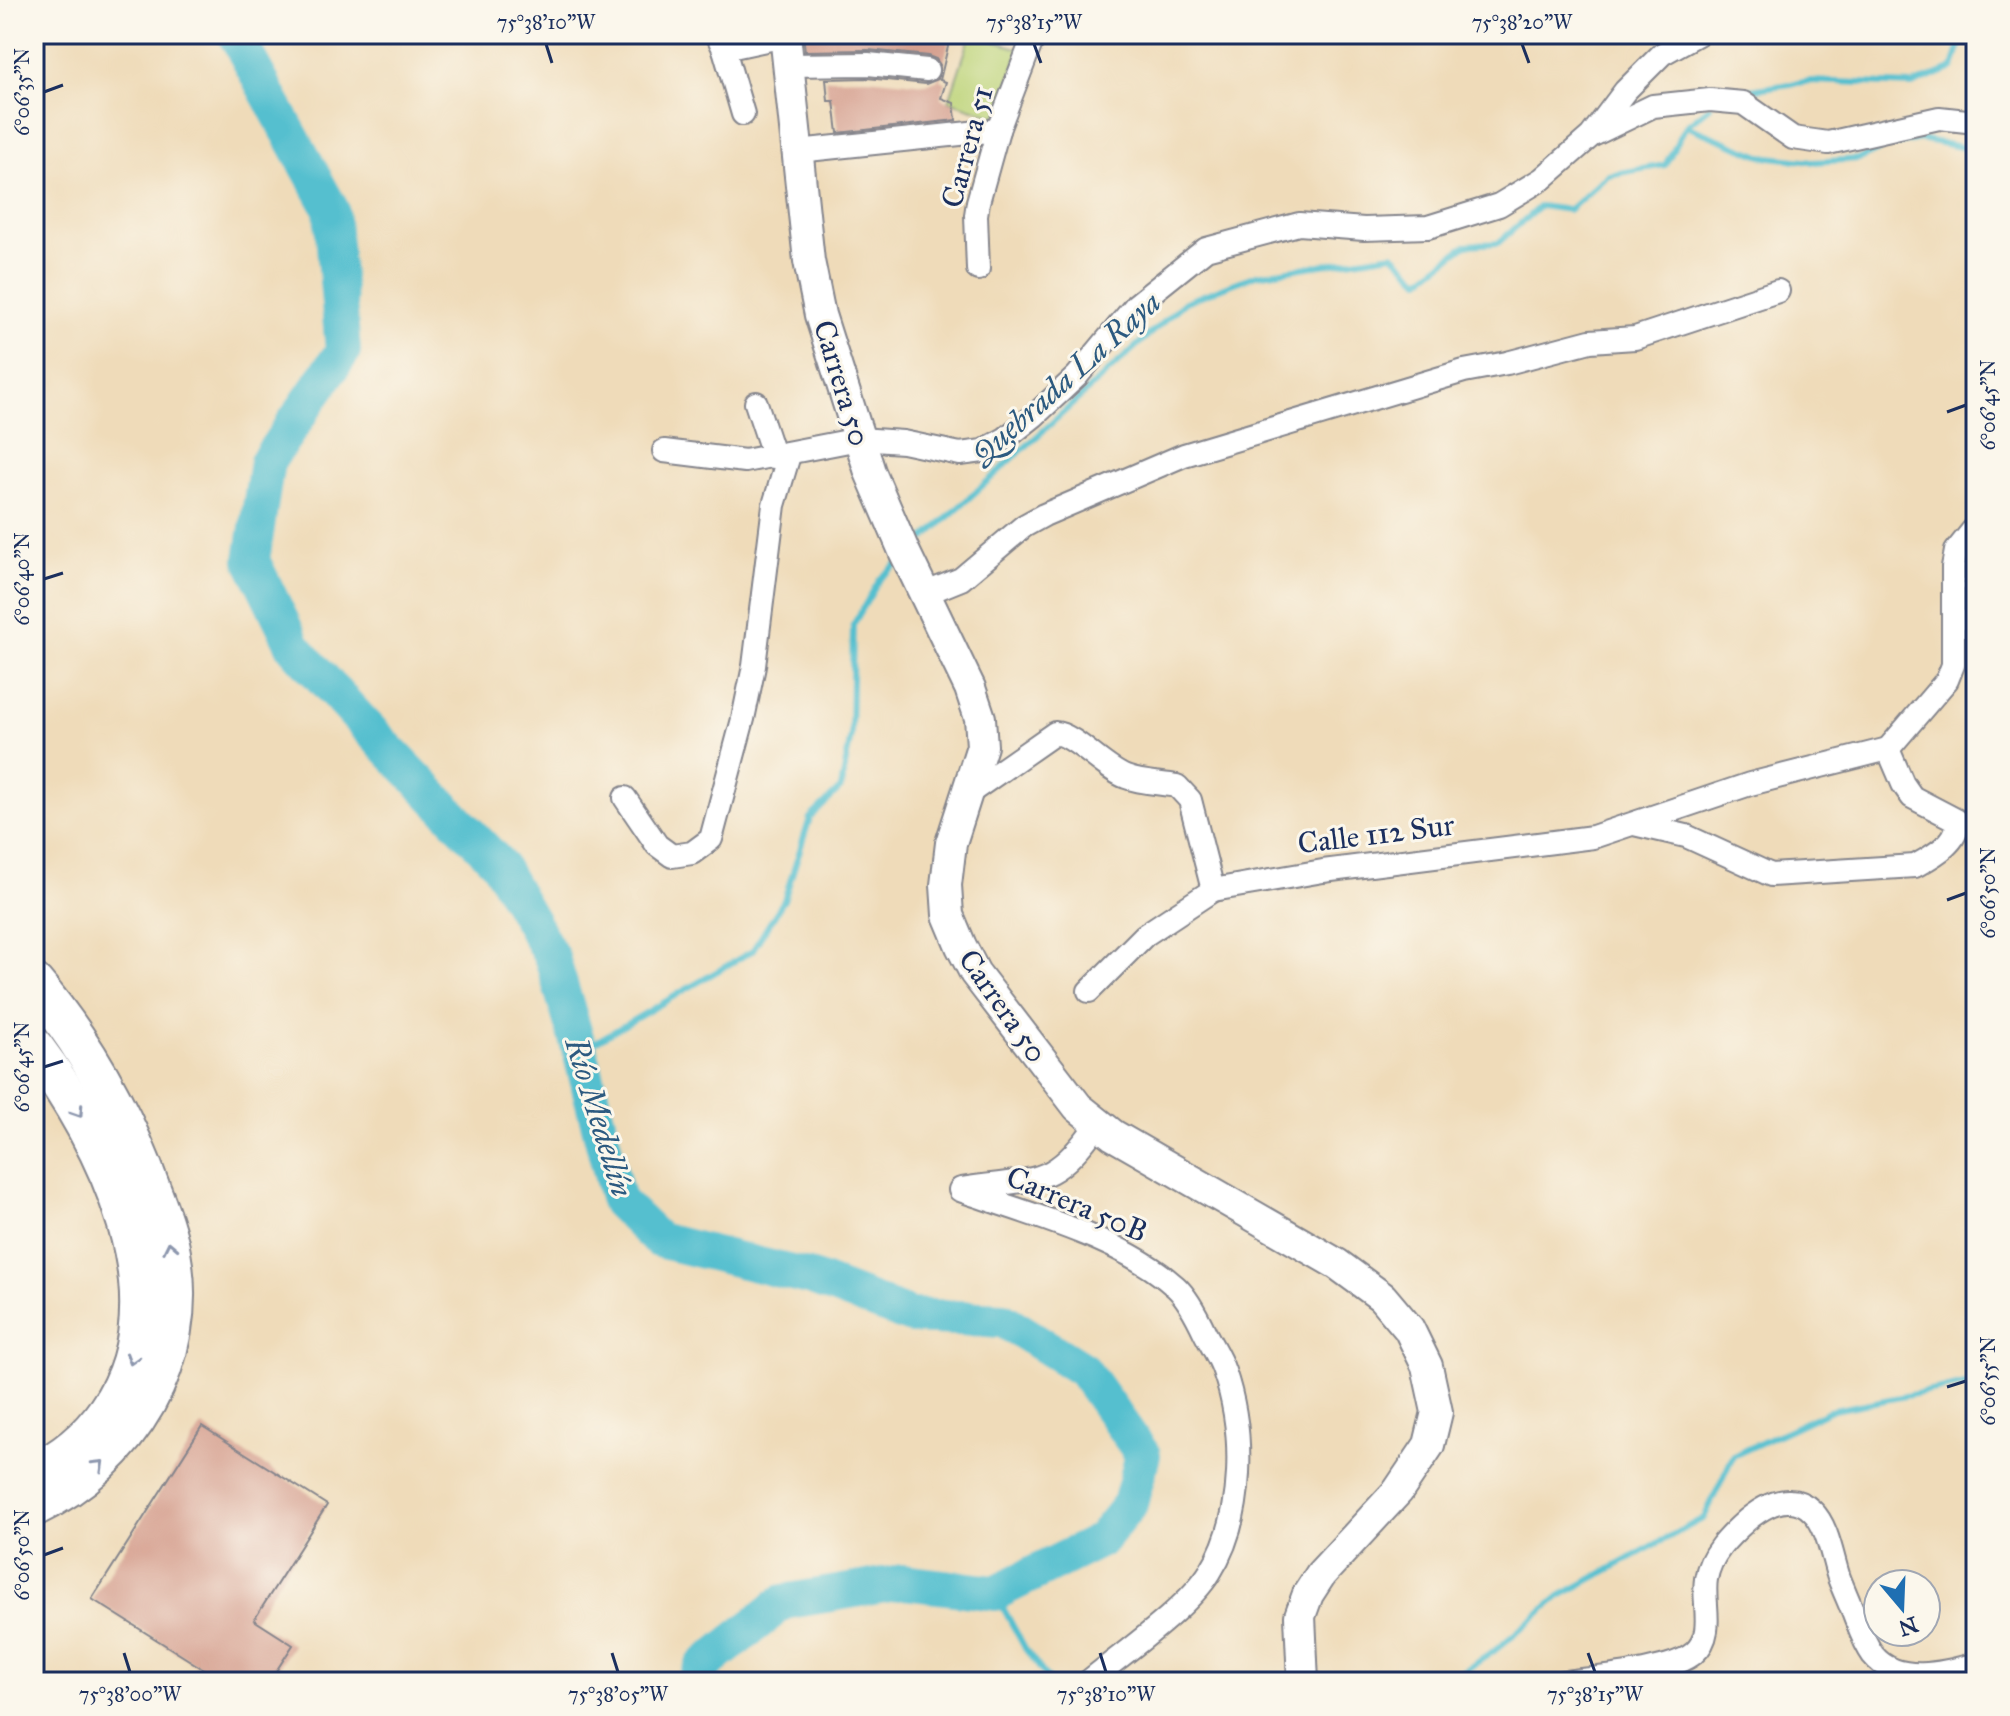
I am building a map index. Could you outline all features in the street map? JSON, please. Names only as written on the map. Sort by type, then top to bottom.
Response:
[{"type":"highway","points":[[34,983],[79,1042],[141,1157],[164,1221],[172,1255],[175,1290],[173,1324],[164,1363],[138,1419],[119,1444],[89,1474],[59,1496],[34,1507]]},
{"type":"highway","points":[[34,1047],[86,1125],[108,1171],[125,1221],[140,1298],[139,1335],[125,1379],[112,1405],[98,1424],[71,1450],[34,1472]]},
{"type":"main road","name":"Carrera 50","points":[[786,45],[809,261],[820,315],[870,472],[906,556],[970,688],[980,718],[982,746],[951,843],[946,885],[948,915],[968,960],[1056,1082],[1078,1107],[1127,1143],[1337,1264],[1382,1297],[1409,1329],[1427,1366],[1437,1412],[1429,1445],[1398,1491],[1321,1574],[1308,1594],[1300,1616],[1303,1682]]},
{"type":"street","points":[[664,451],[745,461],[859,439],[903,442],[960,454],[983,451],[1005,439],[1034,416],[1077,376],[1136,305],[1206,249],[1299,224],[1364,229],[1428,227],[1499,205],[1542,179],[1591,136],[1641,73],[1662,54],[1698,34]]},
{"type":"street","points":[[743,114],[720,42],[786,45],[868,64],[927,70]]},
{"type":"street","name":"Carrera 51","points":[[978,269],[976,215],[998,130],[1031,43]]},
{"type":"street","points":[[1591,136],[1653,106],[1710,100],[1743,103],[1793,138],[1828,143],[1939,118],[1976,122]]},
{"type":"street","points":[[798,151],[998,130]]},
{"type":"street","points":[[924,594],[961,579],[1024,526],[1044,515],[1184,455],[1464,371],[1590,341],[1635,338],[1658,332],[1778,291]]},
{"type":"street","points":[[625,798],[657,845],[672,856],[692,853],[711,839],[754,666],[782,456],[756,403]]},
{"type":"street","points":[[1632,823],[1686,836],[1771,875],[1915,866],[1933,856],[1956,835],[1956,820],[1912,797],[1888,749],[1947,680],[1953,665],[1953,567],[1956,551],[1976,526]]},
{"type":"street","points":[[969,793],[1055,733],[1064,734],[1093,758],[1126,777],[1177,786],[1190,800],[1213,890],[1145,935],[1089,991]]},
{"type":"street","name":"Calle 112 Sur","points":[[1213,890],[1323,871],[1593,837],[1750,784],[1888,749]]},
{"type":"street","name":"Carrera 50B","points":[[1088,1682],[1189,1596],[1210,1573],[1229,1530],[1239,1482],[1236,1426],[1224,1371],[1178,1288],[1141,1261],[1104,1242],[960,1190],[1036,1180],[1053,1173],[1079,1152],[1098,1123]]},
{"type":"street","points":[[1564,1682],[1644,1670],[1679,1662],[1693,1654],[1703,1643],[1706,1580],[1720,1547],[1756,1513],[1778,1502],[1789,1501],[1801,1503],[1813,1512],[1822,1527],[1840,1581],[1875,1658],[1891,1668],[1910,1674],[1934,1674],[1976,1664]]},
{"type":"green space","points":[[971,34],[1020,49],[997,117],[949,101]]},
{"type":"building","points":[[803,34],[951,34],[940,80],[946,82],[941,98],[954,103],[956,120],[838,133],[834,101],[828,101],[826,79],[867,78],[926,84],[938,79],[940,65],[928,56],[868,50],[805,51]]},
{"type":"building","points":[[202,1426],[327,1505],[254,1620],[293,1645],[269,1682],[224,1682],[92,1599]]},
{"type":"waterway","name":"Río Medellín","points":[[235,34],[331,209],[343,351],[267,462],[252,560],[294,647],[498,863],[552,958],[580,1051],[618,1201],[658,1240],[812,1278],[911,1316],[1003,1320],[1083,1370],[1143,1455],[1130,1504],[1101,1540],[995,1593],[903,1582],[783,1602],[703,1666],[695,1682]]},
{"type":"waterway","points":[[1729,93],[1811,81],[1912,85],[1953,68],[1963,34]]},
{"type":"waterway","points":[[1686,126],[1710,107]]},
{"type":"waterway","name":"Quebrada La Raya","points":[[914,548],[1185,302],[1256,275],[1393,254],[1420,280],[1466,245],[1498,243],[1540,206],[1569,210],[1608,175],[1665,165],[1686,126],[1761,156],[1813,162],[1859,159],[1887,146],[1920,139],[1976,150]]},
{"type":"waterway","name":"Quebrada La Raya","points":[[580,1051],[752,951],[784,900],[810,818],[841,788],[851,735],[853,625],[880,579],[900,561]]},
{"type":"waterway","points":[[1447,1682],[1493,1652],[1560,1596],[1704,1518],[1733,1456],[1829,1411],[1976,1382]]},
{"type":"waterway","points":[[995,1593],[1026,1650],[1050,1682]]}]
